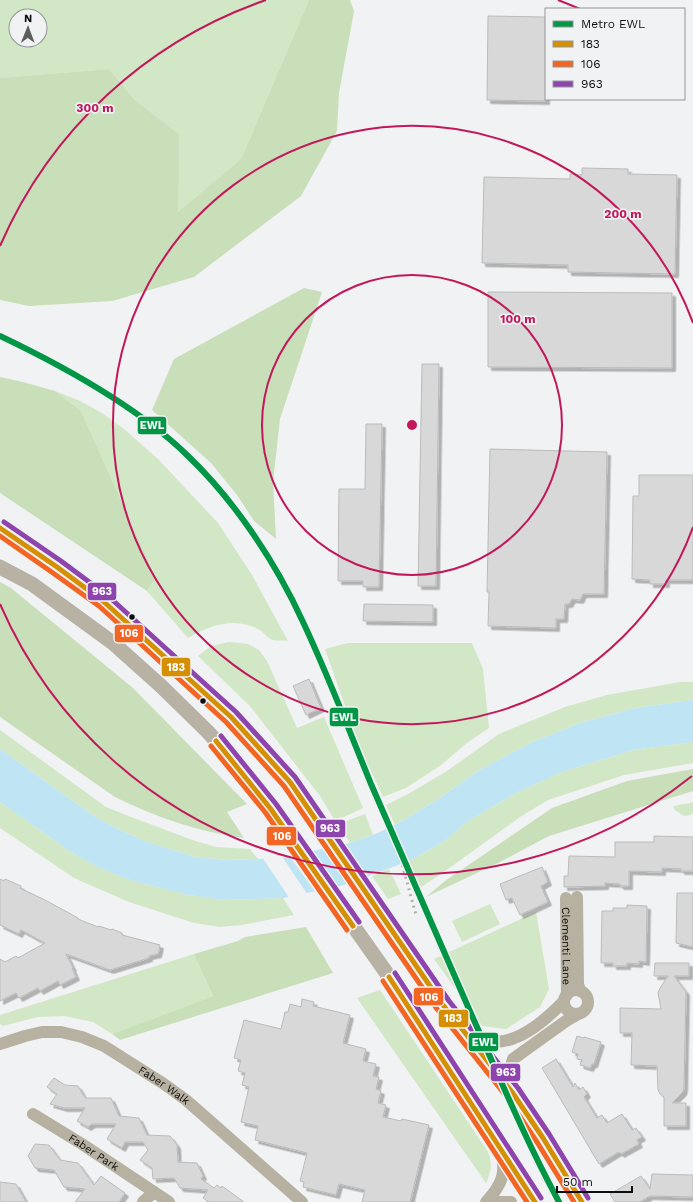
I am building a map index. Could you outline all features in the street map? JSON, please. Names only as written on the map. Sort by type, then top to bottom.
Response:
[{"type":"main road","points":[[0,528],[103,601],[231,717],[290,782],[443,1005],[512,1092],[543,1138],[582,1202]]},
{"type":"main road","points":[[0,558],[32,584],[113,644],[161,686],[208,732],[238,766],[263,798],[395,985],[535,1202]]},
{"type":"main road","points":[[0,567],[32,584]]},
{"type":"street","name":"Clementi Lane","points":[[512,1092],[508,1072],[513,1059],[561,1024],[585,1010],[588,1003],[586,996],[580,991],[578,984],[571,897],[565,1008],[570,1013],[578,1014]]},
{"type":"street","name":"Clementi Lane","points":[[463,1031],[486,1041],[502,1042],[516,1037],[539,1024],[573,991],[580,991]]},
{"type":"street","name":"Faber Walk","points":[[0,1044],[42,1032],[61,1032],[82,1037],[104,1046],[164,1084],[186,1100],[302,1202]]},
{"type":"street","name":"Faber Park","points":[[33,1114],[82,1144],[169,1202]]},
{"type":"street","points":[[486,1202],[497,1190],[504,1166],[497,1143]]},
{"type":"street","points":[[143,1202],[154,1192]]},
{"type":"street","points":[[497,1202],[511,1202]]},
{"type":"green space","points":[[0,0],[309,0],[241,159],[177,213],[179,134],[134,99],[109,69],[0,78]]},
{"type":"green space","points":[[309,0],[350,0],[354,11],[339,93],[337,131],[301,196],[194,277],[112,301],[29,306],[0,300],[0,78],[109,69],[134,99],[179,134],[178,212],[241,159]]},
{"type":"green space","points":[[304,288],[322,292],[280,419],[273,482],[276,539],[254,521],[237,495],[211,463],[152,410],[174,359]]},
{"type":"green space","points":[[0,377],[55,391],[81,411],[156,578],[147,591],[0,493]]},
{"type":"green space","points":[[55,391],[80,401],[102,413],[124,429],[159,460],[218,523],[252,575],[288,641],[273,640],[262,631],[249,625],[231,623],[213,626],[188,638],[147,591],[156,578],[81,411]]},
{"type":"green space","points":[[0,582],[11,588],[133,688],[247,804],[227,812],[244,838],[210,832],[178,823],[115,797],[0,717]]},
{"type":"green space","points":[[229,642],[248,644],[259,650],[267,661],[297,728],[324,717],[363,808],[344,817],[334,819],[320,796],[250,706],[198,656],[211,646]]},
{"type":"green space","points":[[348,643],[472,643],[483,669],[489,728],[468,742],[441,765],[406,788],[383,797],[358,743],[325,649]]},
{"type":"green space","points":[[680,682],[693,682],[693,700],[635,708],[580,723],[530,743],[478,771],[437,800],[395,825],[386,805],[447,771],[499,734],[565,707],[607,695]]},
{"type":"green space","points":[[0,730],[106,807],[195,841],[216,847],[250,849],[258,859],[227,860],[195,857],[147,842],[120,830],[94,816],[0,749]]},
{"type":"green space","points":[[693,742],[693,763],[624,775],[548,800],[520,817],[421,887],[409,861],[443,842],[468,821],[516,793],[562,772],[633,750]]},
{"type":"green space","points":[[693,769],[693,791],[549,836],[498,863],[426,897],[445,881],[552,808],[627,781]]},
{"type":"green space","points":[[0,802],[71,852],[100,868],[130,880],[189,895],[224,900],[283,898],[294,915],[241,925],[220,927],[194,923],[129,902],[74,878],[0,828]]},
{"type":"green space","points":[[693,802],[693,813],[690,815],[684,816],[673,807],[678,805]]},
{"type":"green space","points":[[365,814],[373,835],[350,843],[338,824]]},
{"type":"green space","points":[[389,869],[401,894],[388,899],[372,876]]},
{"type":"green space","points":[[490,904],[500,924],[462,942],[452,921]]},
{"type":"green space","points":[[536,912],[549,989],[540,1007],[506,1029],[482,1026],[434,959]]},
{"type":"green space","points":[[306,927],[333,973],[120,1040],[112,1034],[213,996],[194,954],[238,941],[245,937]]},
{"type":"green space","points":[[194,954],[213,996],[112,1034],[93,1022],[64,1016],[38,1017],[3,1026],[0,1024],[0,1015]]},
{"type":"green space","points":[[380,990],[488,1152],[491,1168],[486,1183],[357,998]]},
{"type":"water","points":[[693,700],[693,742],[633,750],[562,772],[516,793],[468,821],[443,842],[409,861],[344,885],[283,898],[224,900],[189,895],[130,880],[100,868],[71,852],[0,802],[0,749],[94,816],[147,842],[195,857],[227,860],[285,857],[350,843],[373,835],[395,825],[437,800],[478,771],[530,743],[580,723],[635,708]]},
{"type":"pier","points":[[344,842],[369,879],[349,886],[322,847]]},
{"type":"pier","points":[[311,849],[339,888],[316,893],[288,854]]},
{"type":"pier","points":[[281,855],[308,895],[290,899],[262,857]]},
{"type":"building","points":[[488,16],[545,17],[546,101],[487,100]]},
{"type":"building","points":[[582,168],[628,169],[628,174],[677,175],[675,274],[568,272],[568,265],[482,263],[484,177],[570,179],[570,174],[582,175]]},
{"type":"building","points":[[488,292],[672,293],[672,368],[488,367]]},
{"type":"building","points":[[422,364],[439,364],[436,586],[418,586]]},
{"type":"building","points":[[366,424],[382,424],[379,587],[363,587],[363,581],[338,581],[339,489],[365,489]]},
{"type":"building","points":[[490,449],[607,452],[604,594],[583,594],[580,600],[572,599],[569,604],[565,604],[564,619],[556,619],[556,628],[488,626],[489,592],[487,592]]},
{"type":"building","points":[[639,475],[693,475],[693,580],[666,580],[666,584],[650,584],[650,580],[632,579],[633,496],[639,496]]},
{"type":"building","points":[[364,604],[433,605],[433,622],[363,621]]},
{"type":"building","points":[[309,679],[321,708],[306,715],[293,686]]},
{"type":"building","points":[[654,836],[693,837],[693,871],[662,868],[662,872],[629,871],[629,886],[605,883],[605,886],[564,887],[564,876],[568,876],[569,856],[615,857],[615,842],[654,842]]},
{"type":"building","points":[[542,867],[548,882],[541,886],[548,902],[520,915],[512,898],[506,900],[500,884]]},
{"type":"building","points":[[0,879],[4,881],[5,879],[21,886],[20,888],[47,901],[78,919],[98,927],[112,929],[122,933],[122,935],[160,945],[158,954],[110,970],[66,954],[76,977],[60,985],[58,981],[40,991],[38,988],[19,998],[16,993],[0,1001],[0,959],[5,962],[16,956],[18,958],[45,943],[21,930],[19,934],[0,925]]},
{"type":"building","points":[[677,893],[693,893],[693,947],[676,943]]},
{"type":"building","points":[[627,905],[647,906],[646,962],[639,961],[639,964],[627,963],[627,966],[613,966],[613,963],[601,963],[602,911],[613,911],[613,908],[627,908]]},
{"type":"building","points":[[655,963],[689,963],[689,976],[674,976],[686,992],[684,1088],[683,1092],[672,1103],[686,1103],[686,1126],[664,1126],[664,1097],[658,1090],[657,1066],[631,1065],[632,1033],[620,1033],[620,1008],[661,1009],[658,993],[668,976],[654,976]]},
{"type":"building","points":[[302,999],[314,1002],[313,1006],[350,1015],[343,1043],[366,1049],[363,1061],[376,1064],[373,1076],[379,1077],[376,1089],[381,1091],[378,1103],[386,1105],[383,1117],[401,1121],[402,1119],[429,1125],[410,1202],[362,1202],[365,1190],[339,1184],[336,1195],[303,1187],[304,1182],[300,1181],[307,1153],[255,1140],[258,1126],[241,1122],[249,1087],[242,1085],[245,1073],[238,1071],[241,1060],[234,1058],[244,1020],[281,1029],[285,1012],[288,1012],[290,1004],[301,1007]]},
{"type":"building","points":[[577,1036],[601,1042],[594,1064],[592,1064],[590,1068],[580,1065],[582,1060],[577,1059],[578,1054],[572,1052]]},
{"type":"building","points":[[556,1059],[573,1087],[575,1083],[579,1090],[583,1087],[587,1094],[584,1097],[597,1118],[602,1115],[607,1123],[622,1114],[632,1130],[636,1128],[642,1137],[637,1140],[639,1144],[621,1154],[619,1152],[617,1153],[599,1164],[542,1068]]},
{"type":"building","points":[[54,1078],[65,1085],[78,1086],[85,1098],[111,1098],[119,1116],[139,1118],[147,1135],[170,1136],[177,1145],[178,1162],[197,1163],[203,1176],[201,1179],[214,1188],[217,1185],[221,1188],[222,1186],[244,1202],[209,1202],[203,1198],[208,1190],[180,1188],[174,1178],[153,1179],[152,1168],[140,1160],[148,1150],[143,1142],[125,1142],[122,1148],[107,1139],[116,1124],[92,1124],[88,1127],[77,1121],[85,1108],[64,1108],[50,1104],[57,1094],[47,1087]]},
{"type":"building","points":[[35,1144],[49,1145],[60,1160],[78,1163],[94,1185],[101,1176],[125,1193],[119,1202],[75,1202],[85,1189],[64,1187],[54,1170],[35,1168],[28,1156]]},
{"type":"building","points":[[652,1174],[693,1175],[693,1197],[650,1196],[640,1202],[615,1202],[610,1194],[641,1176],[650,1189]]},
{"type":"building","points":[[0,1182],[16,1184],[26,1202],[0,1202]]},
{"type":"railway","points":[[396,842],[416,915]]},
{"type":"metro line","name":"EWL","points":[[0,336],[74,374],[99,389],[123,404],[168,438],[188,456],[222,493],[238,513],[267,555],[292,600],[312,642],[407,868],[501,1082],[559,1202]]},
{"type":"transit line","name":"963","points":[[4,522],[61,561],[108,596],[236,712],[295,777],[449,1001],[518,1088],[549,1134],[588,1198]]},
{"type":"transit line","name":"183","points":[[0,528],[103,601],[231,717],[290,782],[443,1005],[512,1092],[543,1138],[582,1202]]},
{"type":"transit line","name":"106","points":[[0,536],[99,606],[226,722],[284,786],[437,1009],[506,1096],[537,1142],[574,1202]]},
{"type":"transit line","name":"963","points":[[221,736],[276,804],[359,922]]},
{"type":"transit line","name":"183","points":[[216,741],[270,808],[353,926]]},
{"type":"transit line","name":"106","points":[[211,746],[265,812],[347,930]]},
{"type":"transit line","name":"963","points":[[395,973],[541,1198]]},
{"type":"transit line","name":"183","points":[[389,977],[535,1202]]},
{"type":"transit line","name":"106","points":[[383,981],[527,1202]]}]
